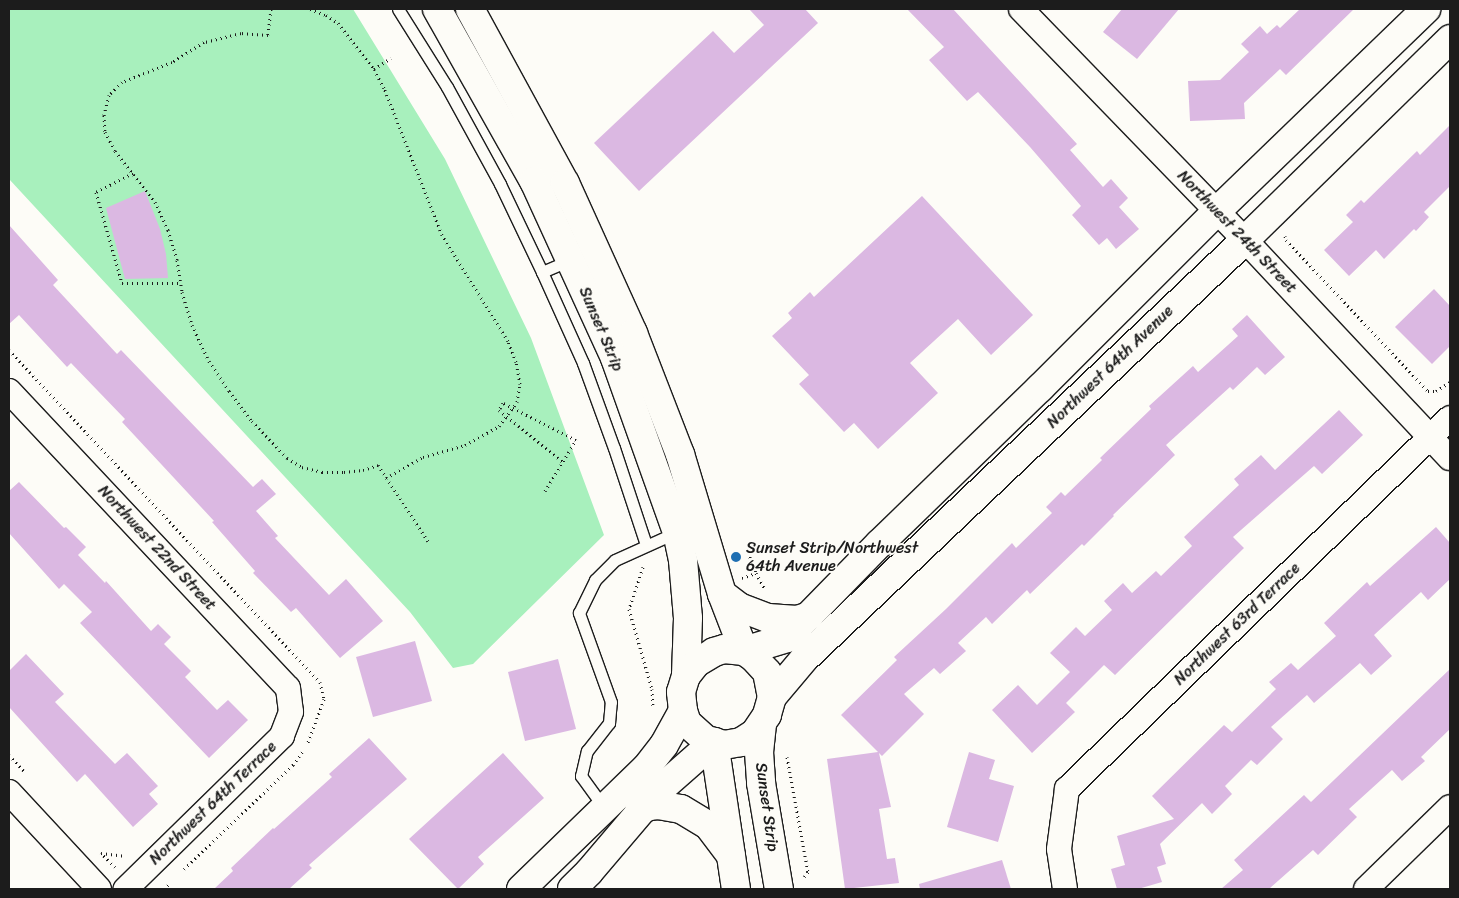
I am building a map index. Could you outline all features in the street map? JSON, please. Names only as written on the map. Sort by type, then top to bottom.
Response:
[{"type":"street","name":"Sunset Strip","points":[[437,9],[522,130],[584,223],[633,333],[680,454],[722,594],[744,651]]},
{"type":"street","name":"Sunset Strip","points":[[470,9],[522,130],[572,260],[614,358],[677,532],[687,593],[688,646],[686,676]]},
{"type":"street","name":"Northwest 64th Avenue","points":[[744,651],[787,638],[880,543],[1040,388],[1217,211],[1426,9]]},
{"type":"street","name":"Northwest 24th Street","points":[[1025,10],[1450,458]]},
{"type":"street","name":"Northwest 64th Avenue","points":[[772,697],[804,659],[1245,240],[1450,39]]},
{"type":"street","name":"Northwest 22nd Street","points":[[9,391],[288,688],[292,712]]},
{"type":"street","name":"Northwest 63rd Terrace","points":[[1065,889],[1060,849],[1066,789],[1450,418]]},
{"type":"street","points":[[722,594],[739,606],[768,618],[797,620],[809,616]]},
{"type":"street","points":[[724,649],[744,651],[767,672],[772,697],[770,709],[755,733],[741,742],[724,745],[696,733],[688,723],[683,711],[682,692],[686,676],[696,663],[714,652],[724,649]]},
{"type":"street","points":[[521,889],[650,764],[664,745],[683,711]]},
{"type":"street","name":"Northwest 64th Terrace","points":[[129,886],[282,736],[292,712]]},
{"type":"street","name":"Sunset Strip","points":[[762,724],[759,752],[761,782],[779,889]]},
{"type":"street","points":[[572,889],[589,872],[657,792],[714,742]]},
{"type":"street","points":[[714,742],[736,889]]},
{"type":"street","points":[[9,792],[99,889]]},
{"type":"street","points":[[639,811],[649,806],[658,805],[681,809],[708,825],[731,855]]},
{"type":"street","points":[[1366,889],[1450,807]]},
{"type":"lane","points":[[398,9],[447,87],[500,184],[542,272],[583,363],[646,545]]},
{"type":"lane","points":[[542,272],[572,260]]},
{"type":"lane","points":[[605,809],[581,776],[587,751],[609,723],[611,702],[579,613],[594,580],[615,560],[677,532]]},
{"type":"path","points":[[271,9],[268,34],[241,33],[204,42],[172,62],[122,82],[110,95],[104,115],[106,132],[115,151],[155,202],[168,230],[192,324],[209,360],[228,391],[273,444],[288,458],[302,467],[322,472],[344,472],[363,470],[378,465],[428,541]]},
{"type":"path","points":[[310,9],[326,15],[338,23],[374,69],[384,88],[442,236],[508,341],[516,362],[520,384],[514,408],[499,426],[465,445],[423,457],[386,478]]},
{"type":"path","points":[[374,69],[391,58]]},
{"type":"path","points":[[134,173],[96,192],[122,284],[181,282]]},
{"type":"path","points":[[1285,231],[1286,240],[1428,391],[1436,391],[1450,382]]},
{"type":"path","points":[[545,491],[563,462],[576,440],[503,403],[499,410],[563,462]]},
{"type":"path","points":[[748,552],[756,574],[768,592]]},
{"type":"path","points":[[629,609],[652,689],[653,713]]},
{"type":"path","points":[[787,753],[808,872]]},
{"type":"path","points":[[129,886],[101,853],[122,856],[131,854]]},
{"type":"green space","points":[[9,9],[353,9],[445,159],[531,338],[604,535],[473,664],[453,668],[410,612],[9,179]]},
{"type":"building","points":[[749,9],[805,9],[818,23],[639,191],[594,143],[713,31],[734,53],[764,25]]},
{"type":"building","points":[[907,9],[953,9],[1077,144],[1070,150],[1103,187],[1111,179],[1128,198],[1119,207],[1139,229],[1116,249],[1107,238],[1099,245],[1072,215],[1081,206],[1030,147],[978,92],[967,101],[929,60],[944,47]]},
{"type":"building","points":[[1122,9],[1179,9],[1137,59],[1103,32]]},
{"type":"building","points":[[1300,9],[1354,9],[1286,75],[1280,69],[1244,103],[1245,119],[1190,121],[1188,81],[1220,80],[1249,52],[1241,44],[1260,26],[1267,34],[1277,25],[1280,28]]},
{"type":"building","points":[[1450,125],[1450,186],[1424,212],[1429,217],[1416,231],[1414,229],[1384,259],[1376,250],[1349,276],[1324,250],[1353,222],[1346,215],[1361,200],[1364,203],[1417,151],[1420,155]]},
{"type":"building","points":[[145,191],[160,229],[166,254],[168,278],[125,279],[106,208]]},
{"type":"building","points":[[922,196],[1033,315],[991,355],[958,319],[910,363],[938,393],[878,449],[854,423],[844,432],[799,384],[809,375],[772,336],[792,318],[788,313],[810,292],[814,297]]},
{"type":"building","points":[[9,225],[58,280],[53,285],[117,354],[121,350],[253,487],[262,479],[276,494],[256,511],[278,536],[275,538],[329,595],[346,579],[383,621],[340,658],[296,608],[291,612],[253,573],[255,571],[212,522],[214,521],[122,422],[125,419],[71,363],[67,367],[19,315],[9,324]]},
{"type":"building","points":[[1434,289],[1450,306],[1450,346],[1432,364],[1395,327]]},
{"type":"building","points":[[1247,315],[1285,357],[1265,375],[1257,367],[1233,390],[1230,387],[1166,445],[1175,455],[1084,546],[1082,544],[1030,594],[1027,590],[992,624],[986,617],[958,643],[966,651],[940,674],[934,668],[904,694],[924,714],[882,756],[879,753],[891,807],[879,809],[887,859],[895,858],[899,883],[845,889],[827,759],[878,752],[841,715],[897,660],[894,657],[946,609],[1012,543],[1016,548],[1052,513],[1046,507],[1061,492],[1065,496],[1102,460],[1100,458],[1151,409],[1149,406],[1193,366],[1198,372],[1238,336],[1232,329]]},
{"type":"building","points":[[1339,410],[1363,435],[1322,474],[1314,466],[1233,537],[1244,548],[1115,675],[1104,665],[1066,703],[1075,712],[1032,753],[992,710],[1018,685],[1037,705],[1070,672],[1050,653],[1076,627],[1085,636],[1112,610],[1104,601],[1123,583],[1132,593],[1156,571],[1161,576],[1192,546],[1184,537],[1239,485],[1234,479],[1261,455],[1275,470]]},
{"type":"building","points":[[19,482],[64,528],[66,527],[86,547],[78,555],[105,583],[106,581],[151,631],[158,624],[171,637],[164,644],[191,671],[185,677],[217,710],[228,700],[248,720],[209,758],[80,623],[92,612],[64,584],[59,589],[9,533],[9,491]]},
{"type":"building","points":[[1436,527],[1450,543],[1450,579],[1428,600],[1421,592],[1374,635],[1392,656],[1371,675],[1360,663],[1314,703],[1307,695],[1271,727],[1283,739],[1257,765],[1251,760],[1225,786],[1232,794],[1212,814],[1202,803],[1160,844],[1166,864],[1157,867],[1162,882],[1138,889],[1117,889],[1111,869],[1125,865],[1117,836],[1174,819],[1152,796],[1224,725],[1232,732],[1276,689],[1269,682],[1291,663],[1298,670],[1336,636],[1324,623],[1367,582],[1370,586]]},
{"type":"building","points":[[415,641],[432,701],[373,717],[356,657]]},
{"type":"building","points":[[26,654],[64,694],[55,702],[115,764],[127,753],[158,786],[149,794],[158,804],[133,827],[85,774],[77,782],[9,707],[9,671]]},
{"type":"building","points":[[558,659],[576,729],[525,741],[508,672]]},
{"type":"building","points":[[1450,669],[1450,729],[1421,757],[1425,761],[1402,781],[1392,770],[1349,809],[1357,817],[1318,855],[1313,850],[1269,889],[1221,889],[1243,870],[1234,860],[1304,795],[1311,802]]},
{"type":"building","points":[[369,738],[407,779],[309,865],[312,868],[289,889],[214,889],[233,871],[231,868],[273,828],[332,777],[329,774]]},
{"type":"building","points":[[969,752],[995,760],[989,779],[1014,786],[998,842],[947,827]]},
{"type":"building","points":[[503,753],[544,798],[478,857],[484,864],[458,889],[409,839]]},
{"type":"building","points":[[1002,860],[1011,889],[920,889],[919,884]]},
{"type":"place","name":"Sunset Strip/Northwest 64th Avenue","points":[[736,557]]}]
